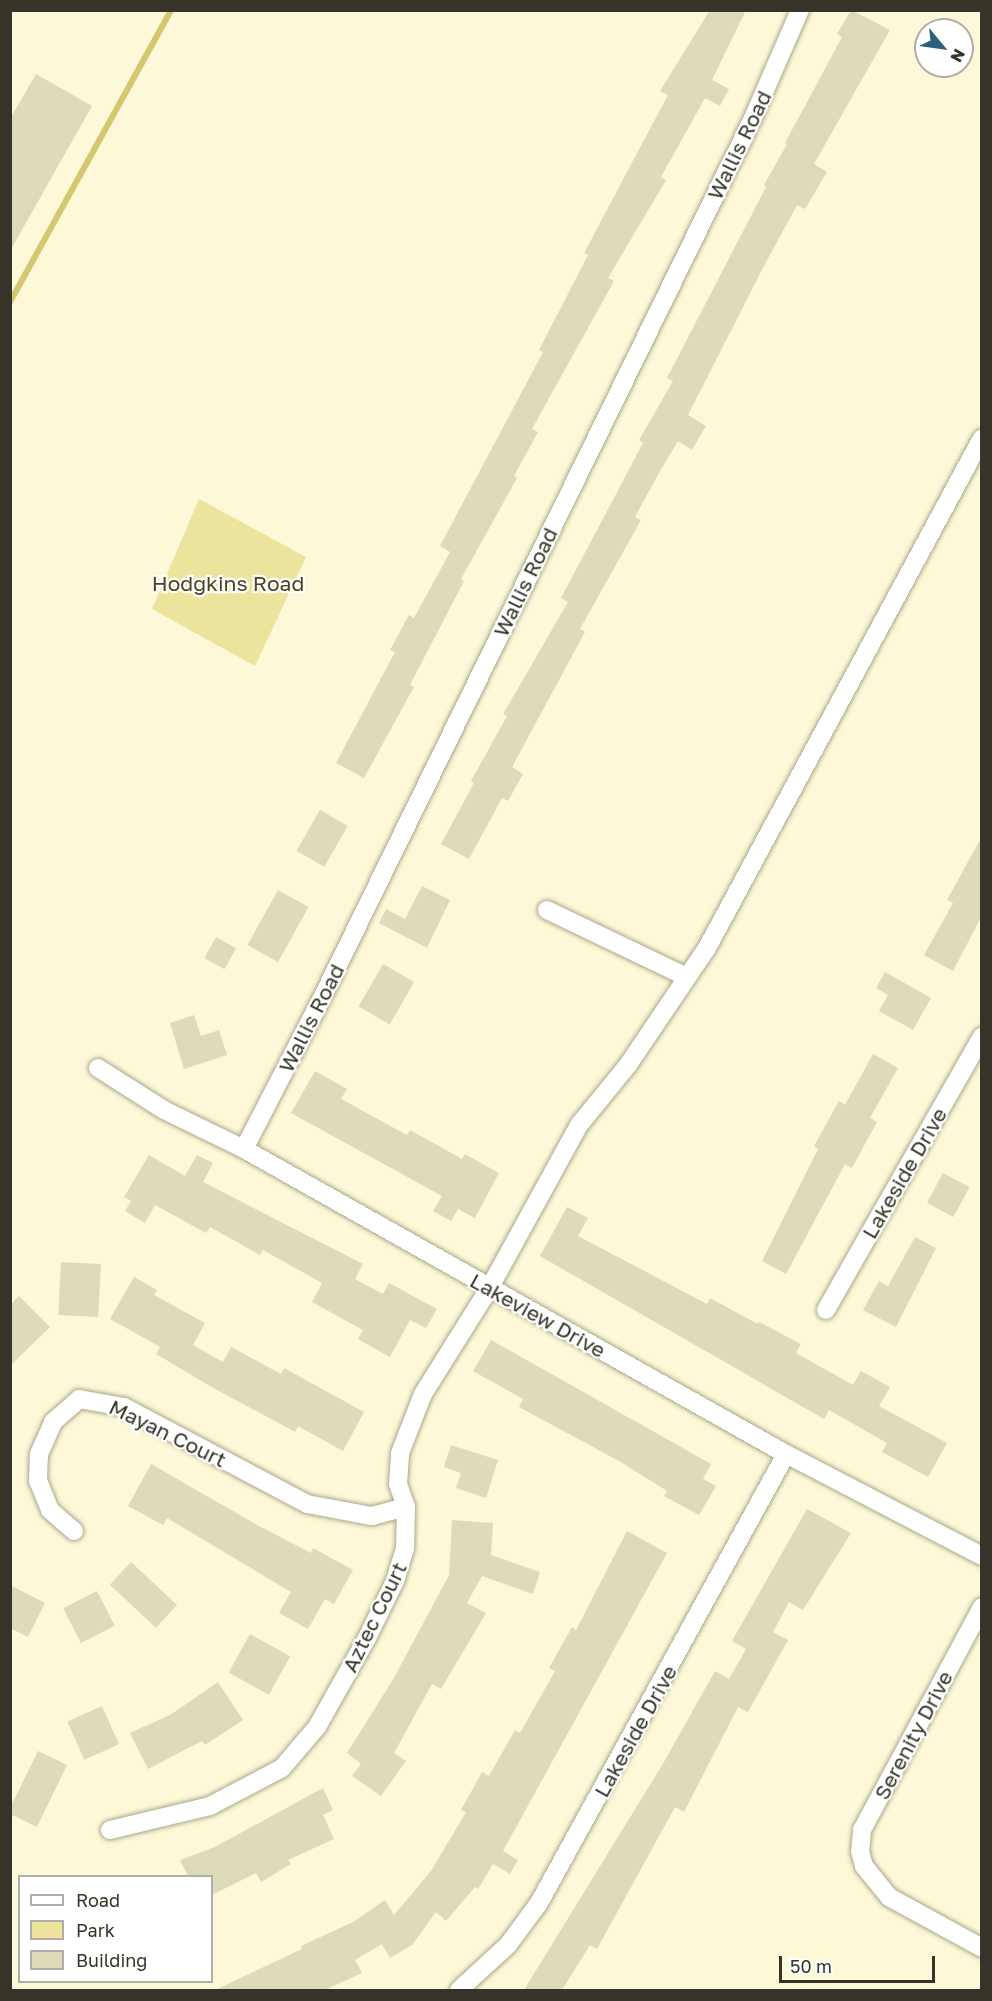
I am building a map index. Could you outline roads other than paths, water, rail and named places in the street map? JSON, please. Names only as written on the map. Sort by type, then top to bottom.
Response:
[{"type":"street","name":"Wallis Road","points":[[244,1149],[321,1000],[753,118],[800,10]]},
{"type":"street","name":"Aztec Court","points":[[110,1830],[210,1806],[282,1768],[300,1749],[362,1648],[395,1581],[405,1549],[406,1507],[398,1484],[400,1453],[423,1394],[490,1287],[548,1186],[579,1125],[628,1065],[706,948],[981,438]]},
{"type":"street","points":[[547,910],[687,977]]},
{"type":"street","name":"Lakeside Drive","points":[[826,1310],[981,1036]]},
{"type":"street","name":"Lakeview Drive","points":[[98,1068],[164,1110],[244,1149],[786,1454],[981,1556]]},
{"type":"street","name":"Mayan Court","points":[[74,1531],[50,1510],[38,1480],[39,1455],[53,1422],[79,1399],[124,1407],[307,1504],[372,1516],[406,1507]]},
{"type":"street","name":"Lakeside Drive","points":[[459,1990],[502,1952],[539,1903],[786,1454]]},
{"type":"street","name":"Serenity Drive","points":[[981,1607],[862,1830],[860,1851],[864,1866],[889,1897],[981,1948]]},
{"type":"waterway","points":[[10,302],[171,10]]},
{"type":"park label","name":"Hodgkins Road","points":[[228,583]]}]
